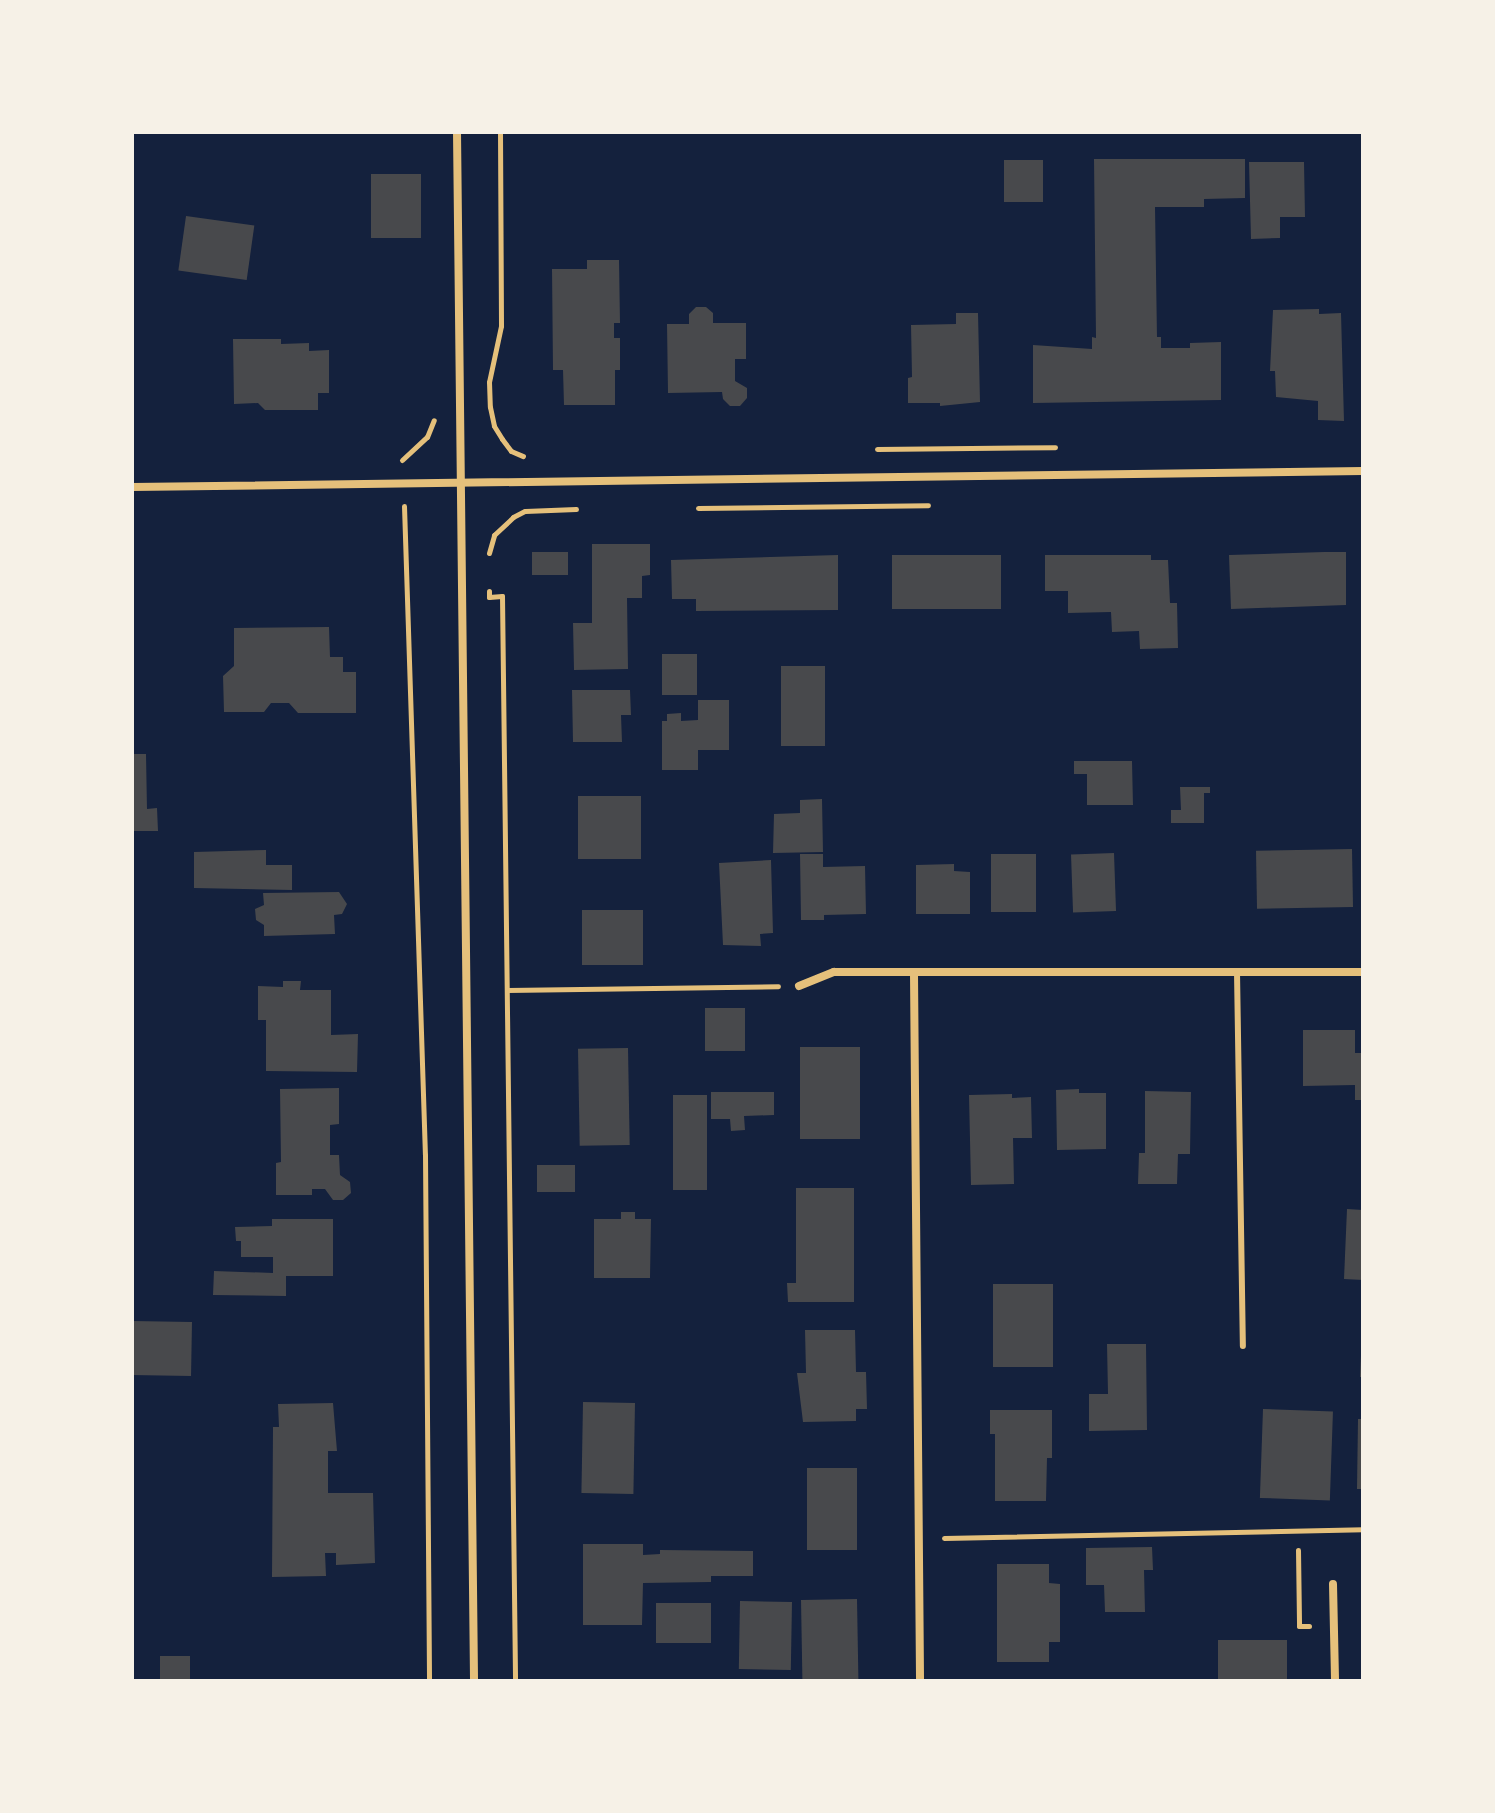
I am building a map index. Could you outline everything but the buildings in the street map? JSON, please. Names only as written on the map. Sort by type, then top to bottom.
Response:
[{"type":"street","points":[[457,132],[474,1681]]},
{"type":"street","points":[[132,487],[1363,471]]},
{"type":"street","points":[[799,986],[834,972],[1363,972]]},
{"type":"street","points":[[914,974],[920,1681]]},
{"type":"street","points":[[1333,1584],[1335,1681]]},
{"type":"lane","points":[[1237,972],[1243,1346]]},
{"type":"path","points":[[500,132],[501,326],[489,382],[490,407],[494,426],[502,439],[511,451],[524,456]]},
{"type":"path","points":[[429,1681],[425,1155],[402,457],[427,437],[435,417]]},
{"type":"path","points":[[489,560],[494,535],[500,526],[525,511]]},
{"type":"path","points":[[489,583],[489,597],[502,596],[515,1681]]},
{"type":"path","points":[[507,990],[799,986]]},
{"type":"path","points":[[919,1539],[1363,1529]]},
{"type":"path","points":[[1298,1550],[1299,1626],[1318,1626]]}]
